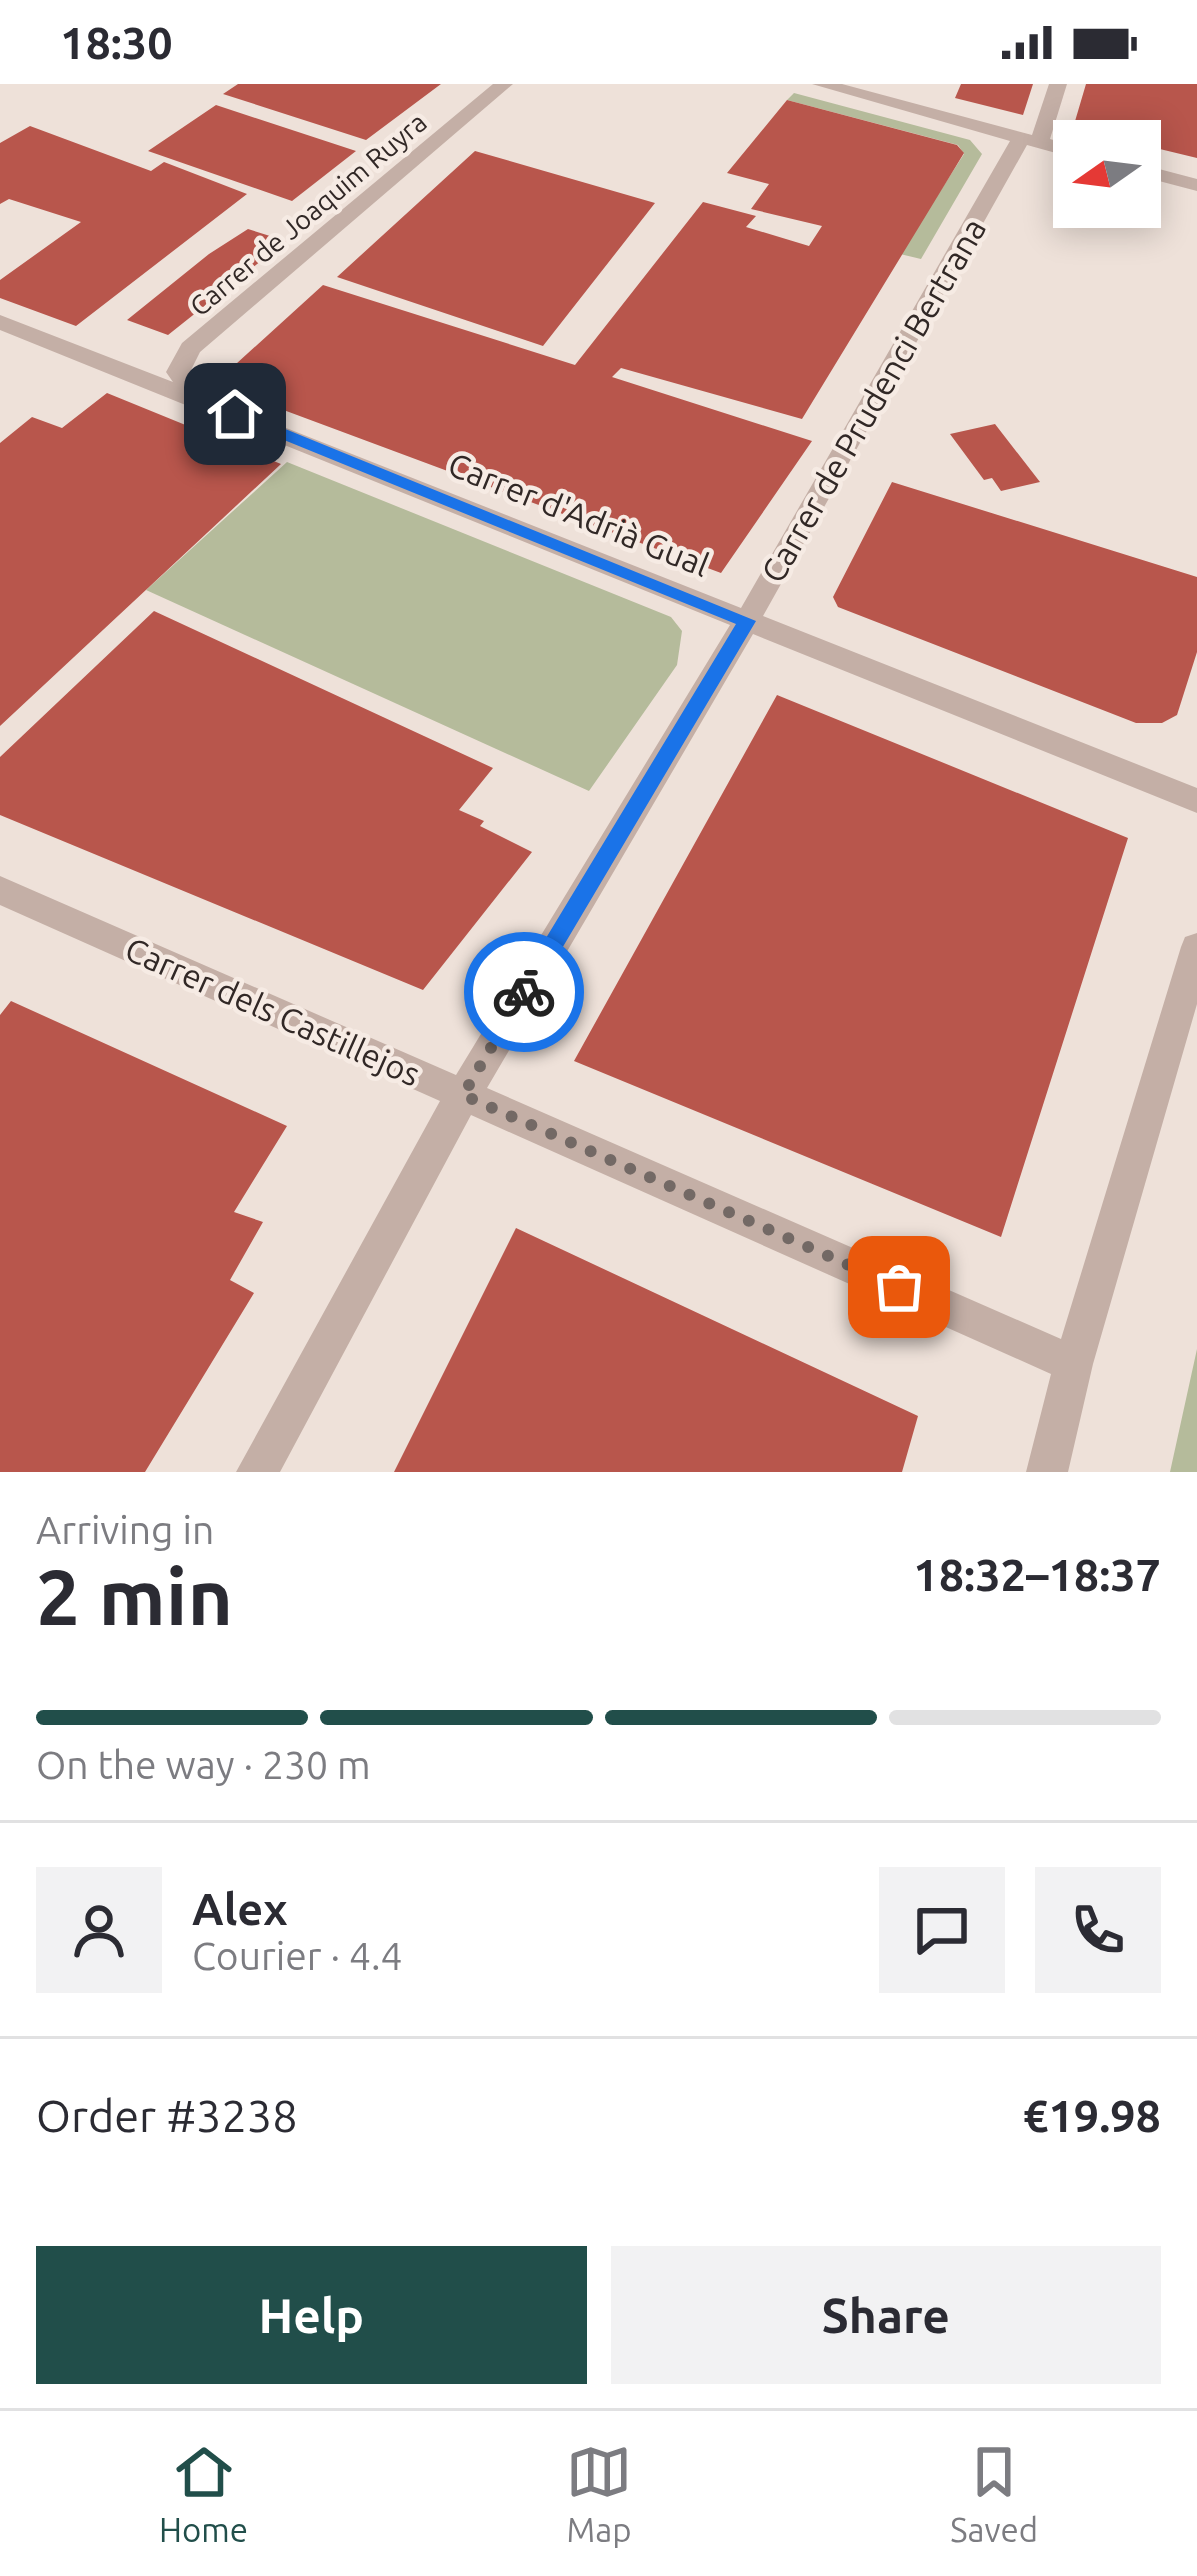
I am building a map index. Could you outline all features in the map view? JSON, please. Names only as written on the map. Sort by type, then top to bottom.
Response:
[{"type":"street","name":"Carrer de Joaquim Ruyra","points":[[193,397],[178,371],[190,348],[504,84]]},
{"type":"street","points":[[821,84],[1053,146]]},
{"type":"street","name":"Carrer de Prudenci Bertrana","points":[[256,1472],[463,1095],[747,621],[1030,140],[1058,84]]},
{"type":"street","points":[[1161,176],[1197,185]]},
{"type":"street","name":"Carrer d'Adrià Gual","points":[[0,322],[1197,801]]},
{"type":"street","points":[[0,351],[26,332]]},
{"type":"street","points":[[112,366],[164,358],[190,348]]},
{"type":"street","name":"Carrer dels Castillejos","points":[[0,890],[1073,1364]]},
{"type":"street","points":[[1047,1472],[1073,1364],[1197,947]]},
{"type":"green space","points":[[794,93],[970,140],[982,154],[921,259],[900,254],[964,154],[958,145],[787,100]]},
{"type":"green space","points":[[287,462],[671,617],[682,631],[677,665],[589,791],[146,590]]},
{"type":"green space","points":[[1197,1349],[1197,1472],[1170,1472]]},
{"type":"building","points":[[238,84],[441,84],[366,140],[223,94]]},
{"type":"building","points":[[961,84],[1033,84],[1023,115],[955,98]]},
{"type":"building","points":[[1086,84],[1197,84],[1197,158],[1161,149],[1161,120],[1075,120]]},
{"type":"building","points":[[787,100],[957,145],[964,153],[802,419],[621,368],[612,377],[812,441],[721,573],[214,384],[323,285],[575,365],[703,202],[756,216],[746,227],[809,246],[822,226],[751,209],[769,184],[727,173]]},
{"type":"building","points":[[216,105],[356,151],[292,201],[148,151]]},
{"type":"building","points":[[30,126],[151,171],[164,162],[247,194],[76,326],[0,298],[0,280],[81,222],[9,199],[0,204],[0,143]]},
{"type":"building","points":[[475,151],[655,203],[543,346],[337,277]]},
{"type":"building","points":[[248,229],[286,241],[168,335],[127,320],[209,254]]},
{"type":"building","points":[[107,393],[281,464],[0,726],[0,443],[32,417],[62,428]]},
{"type":"building","points":[[995,424],[1040,482],[1001,491],[992,478],[984,480],[950,434]]},
{"type":"building","points":[[892,482],[1197,577],[1197,652],[1177,715],[1162,723],[1136,723],[838,607],[833,597]]},
{"type":"building","points":[[154,611],[493,768],[459,810],[532,852],[423,990],[0,815],[0,757]]},
{"type":"building","points":[[777,695],[1128,838],[1001,1237],[574,1061]]},
{"type":"building","points":[[11,1001],[287,1126],[234,1212],[263,1222],[230,1280],[254,1293],[145,1472],[0,1472],[0,1015]]},
{"type":"building","points":[[516,1228],[918,1416],[902,1472],[394,1472]]},
{"type":"way so far","points":[[524,992],[463,1095],[899,1287]]},
{"type":"route","points":[[235,414],[747,621],[524,992]]}]
